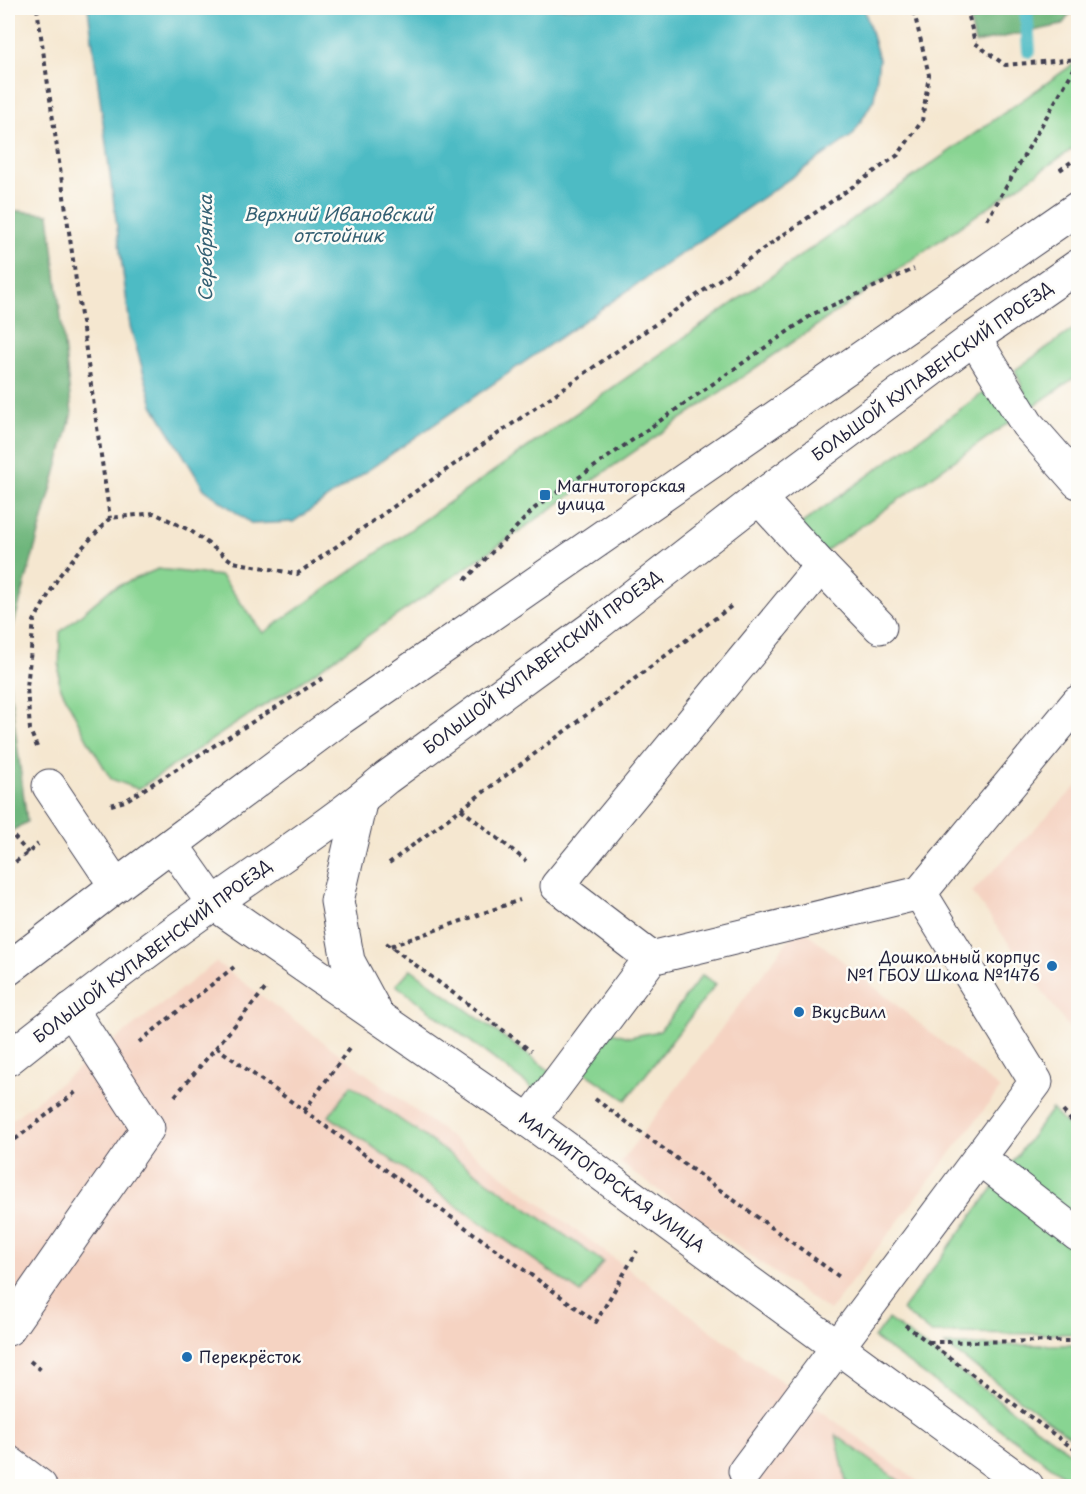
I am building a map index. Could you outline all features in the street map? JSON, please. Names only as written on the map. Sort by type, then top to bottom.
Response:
[{"type":"main road","points":[[8,969],[351,711],[1078,208]]},
{"type":"main road","name":"БОЛЬШОЙ КУПАВЕНСКИЙ ПРОЕЗД","points":[[8,1059],[213,903],[361,799],[386,778],[592,628],[759,498],[974,338],[1078,266]]},
{"type":"main road","points":[[974,338],[1027,423],[1078,482]]},
{"type":"main road","points":[[759,498],[821,567],[880,627]]},
{"type":"main road","points":[[651,958],[557,886],[821,567]]},
{"type":"main road","points":[[529,1121],[651,958],[920,892],[1078,702]]},
{"type":"main road","points":[[49,786],[116,886]]},
{"type":"main road","name":"МАГНИТОГОРСКАЯ УЛИЦА","points":[[361,799],[337,901],[348,961],[377,1016],[529,1121],[1027,1486]]},
{"type":"main road","points":[[172,844],[213,903],[377,1016]]},
{"type":"main road","points":[[745,1471],[1036,1082],[920,892]]},
{"type":"main road","points":[[8,1329],[148,1128],[71,1009]]},
{"type":"main road","points":[[979,1158],[1078,1234]]},
{"type":"main road","points":[[8,1462],[40,1486]]},
{"type":"path","points":[[37,8],[110,518]]},
{"type":"path","points":[[49,786],[43,761],[30,730],[27,687],[34,621],[59,576],[110,518],[154,513],[191,531],[233,562],[297,574],[898,155],[922,121],[929,75],[913,8]]},
{"type":"path","points":[[967,8],[975,43],[1005,65],[1078,61]]},
{"type":"path","points":[[995,216],[985,223],[1078,61]]},
{"type":"path","points":[[1060,170],[1078,157]]},
{"type":"path","points":[[460,584],[535,508],[813,314],[918,267]]},
{"type":"path","points":[[8,867],[28,853],[69,815],[125,801],[330,673]]},
{"type":"path","points":[[461,809],[557,886]]},
{"type":"path","points":[[8,830],[28,853]]},
{"type":"path","points":[[391,946],[557,886]]},
{"type":"path","points":[[148,1128],[271,982]]},
{"type":"path","points":[[304,1111],[354,1043]]},
{"type":"path","points":[[216,1047],[597,1322],[637,1250]]},
{"type":"path","points":[[928,1342],[1078,1341]]},
{"type":"shaded area","name":"Дошкольный корпус №1 ГБОУ Школа №1476","points":[[1078,785],[1078,1041],[972,892]]},
{"type":"shaded area","points":[[799,926],[1000,1089],[829,1311],[620,1163]]},
{"type":"shaded area","points":[[216,962],[721,1338],[924,1486],[8,1486],[8,1123]]},
{"type":"green space","points":[[967,8],[1074,8],[1062,25],[975,43]]},
{"type":"green space","points":[[1078,61],[1078,145],[289,690],[138,789],[111,779],[87,739],[59,684],[60,632],[111,589],[158,569],[221,576],[263,633]]},
{"type":"green space","points":[[8,210],[49,214],[72,414],[8,645]]},
{"type":"green space","points":[[1078,326],[1078,375],[1031,408],[1015,370]]},
{"type":"green space","points":[[997,383],[1014,419],[824,552],[801,524]]},
{"type":"green space","points":[[8,673],[27,822],[8,833]]},
{"type":"green space","points":[[411,969],[550,1071],[536,1091],[396,985]]},
{"type":"green space","points":[[702,975],[716,984],[626,1100],[583,1071],[612,1032],[629,1037],[660,1031]]},
{"type":"green space","points":[[351,1085],[603,1262],[581,1293],[329,1116]]},
{"type":"green space","points":[[1052,1109],[1078,1137],[1078,1334],[931,1333],[902,1310]]},
{"type":"green space","points":[[888,1319],[1078,1458],[1078,1486],[874,1338]]},
{"type":"green space","points":[[945,1345],[1078,1345],[1078,1442]]},
{"type":"green space","points":[[836,1435],[906,1486],[847,1486]]},
{"type":"water","name":"Верхний Ивановский отстойник","points":[[88,8],[864,8],[879,59],[874,99],[853,135],[293,522],[252,524],[204,489],[153,405],[130,326]]},
{"type":"waterway","points":[[1026,8],[1029,51]]},
{"type":"place","name":"Магнитогорская улица","points":[[545,495]]},
{"type":"place","name":"Дошкольный корпус №1 ГБОУ Школа №1476","points":[[1052,966]]},
{"type":"place","name":"ВкусВилл","points":[[799,1012]]},
{"type":"place","name":"Перекрёсток","points":[[187,1357]]},
{"type":"water label","name":"Серебрянка","points":[[206,248]]}]
